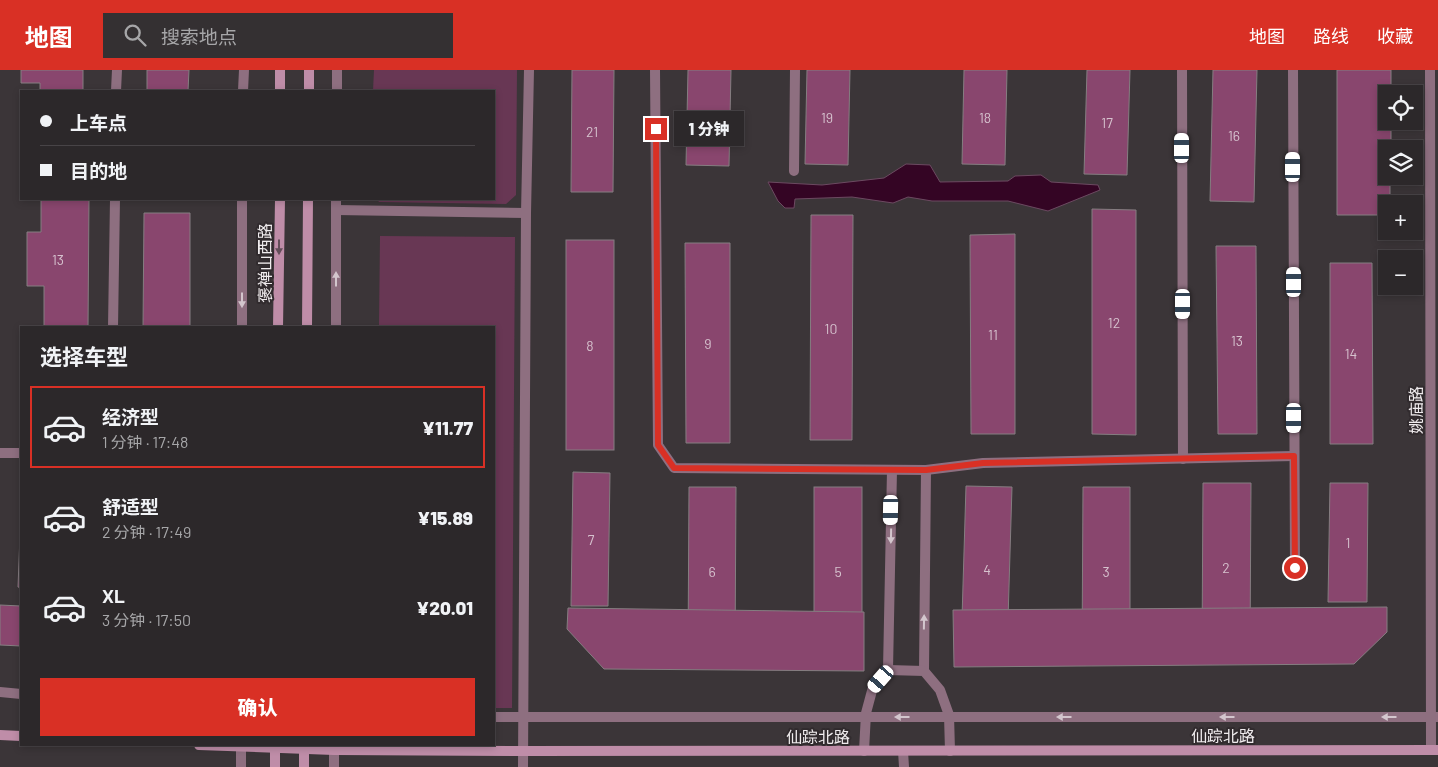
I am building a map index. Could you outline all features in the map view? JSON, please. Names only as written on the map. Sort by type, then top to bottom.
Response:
[{"type":"main road","points":[[280,70],[280,90]]},
{"type":"main road","points":[[309,70],[309,90]]},
{"type":"main road","name":"褒禅山西路","points":[[278,326],[280,200]]},
{"type":"main road","points":[[307,326],[308,200]]},
{"type":"main road","points":[[0,735],[20,736]]},
{"type":"main road","name":"仙踪北路","points":[[241,746],[524,751],[1435,750]]},
{"type":"main road","points":[[275,746],[275,767]]},
{"type":"main road","points":[[304,747],[304,767]]},
{"type":"street","points":[[116,90],[117,70]]},
{"type":"street","points":[[243,90],[244,70]]},
{"type":"street","points":[[337,70],[337,90]]},
{"type":"street","points":[[523,767],[526,214],[529,70]]},
{"type":"street","points":[[656,70],[658,445],[674,468],[926,470],[983,463],[1294,456]]},
{"type":"street","points":[[794,172],[795,70]]},
{"type":"street","points":[[1182,70],[1183,459]]},
{"type":"street","points":[[1293,70],[1295,568]]},
{"type":"street","name":"姚庙路","points":[[1430,70],[1435,750]]},
{"type":"street","points":[[114,326],[115,200]]},
{"type":"street","points":[[242,200],[242,326]]},
{"type":"street","points":[[336,200],[336,326]]},
{"type":"street","points":[[336,210],[526,214]]},
{"type":"street","points":[[0,453],[20,453]]},
{"type":"street","points":[[864,751],[866,717],[873,687],[888,670],[892,470]]},
{"type":"street","points":[[926,470],[924,671],[940,690],[949,717],[950,751]]},
{"type":"street","points":[[888,670],[924,671]]},
{"type":"street","points":[[0,692],[20,694]]},
{"type":"street","points":[[495,717],[1434,717]]},
{"type":"street","points":[[241,746],[241,767]]},
{"type":"street","points":[[334,747],[334,767]]},
{"type":"street","points":[[904,751],[904,767]]},
{"type":"shaded area","points":[[374,70],[517,70],[516,195],[506,204],[379,202],[378,200],[495,200],[495,90],[373,90]]},
{"type":"shaded area","points":[[906,164],[930,165],[940,182],[1008,181],[1015,176],[1041,175],[1051,182],[1098,185],[1100,190],[1048,211],[1008,201],[932,201],[908,197],[893,203],[852,197],[795,199],[794,208],[785,208],[778,201],[768,182],[822,185],[884,178]]},
{"type":"shaded area","points":[[380,236],[515,237],[512,708],[495,708],[495,326],[379,326]]},
{"type":"building","points":[[21,70],[83,70],[83,90],[40,90],[40,83],[21,83]]},
{"type":"building","points":[[147,70],[189,70],[188,90],[147,90]]},
{"type":"building","points":[[572,70],[614,70],[613,192],[571,192]]},
{"type":"building","points":[[688,70],[731,70],[729,166],[686,165]]},
{"type":"building","points":[[807,70],[850,70],[848,165],[805,164]]},
{"type":"building","points":[[964,70],[1007,70],[1005,165],[962,164]]},
{"type":"building","points":[[1087,70],[1130,70],[1127,175],[1084,174]]},
{"type":"building","points":[[1213,70],[1257,70],[1254,202],[1210,201]]},
{"type":"building","points":[[1337,70],[1391,70],[1391,85],[1378,85],[1378,130],[1391,130],[1391,140],[1378,140],[1378,185],[1390,185],[1390,195],[1378,195],[1378,215],[1337,215]]},
{"type":"building","points":[[41,200],[89,200],[88,326],[44,326],[44,286],[27,286],[27,232],[41,232]]},
{"type":"building","points":[[1092,209],[1136,210],[1136,435],[1092,434]]},
{"type":"building","points":[[144,213],[190,213],[190,326],[143,326]]},
{"type":"building","points":[[811,215],[853,215],[852,440],[810,440]]},
{"type":"building","points":[[1015,234],[1015,434],[971,434],[970,235]]},
{"type":"building","points":[[566,240],[614,240],[614,450],[566,450]]},
{"type":"building","points":[[685,243],[730,243],[730,443],[686,443]]},
{"type":"building","points":[[1216,246],[1256,246],[1257,434],[1218,434]]},
{"type":"building","points":[[1330,263],[1372,263],[1373,444],[1330,444]]},
{"type":"building","points":[[573,472],[610,473],[608,606],[571,606]]},
{"type":"building","points":[[1203,483],[1251,483],[1250,652],[1202,652]]},
{"type":"building","points":[[1330,483],[1368,483],[1367,602],[1328,602]]},
{"type":"building","points":[[966,486],[1012,487],[1007,653],[961,651]]},
{"type":"building","points":[[689,487],[736,487],[735,656],[688,656]]},
{"type":"building","points":[[814,487],[862,487],[862,656],[814,656]]},
{"type":"building","points":[[1083,487],[1130,487],[1130,656],[1082,656]]},
{"type":"building","points":[[20,535],[20,588],[18,587]]},
{"type":"building","points":[[0,605],[20,606],[20,646],[0,645]]},
{"type":"building","points":[[1387,607],[1387,632],[1354,664],[954,667],[953,610]]},
{"type":"building","points":[[568,608],[864,612],[864,671],[604,669],[567,629]]},
{"type":"route","points":[[656,129],[658,445],[674,468],[926,470],[983,463],[1294,456],[1295,568]]}]
